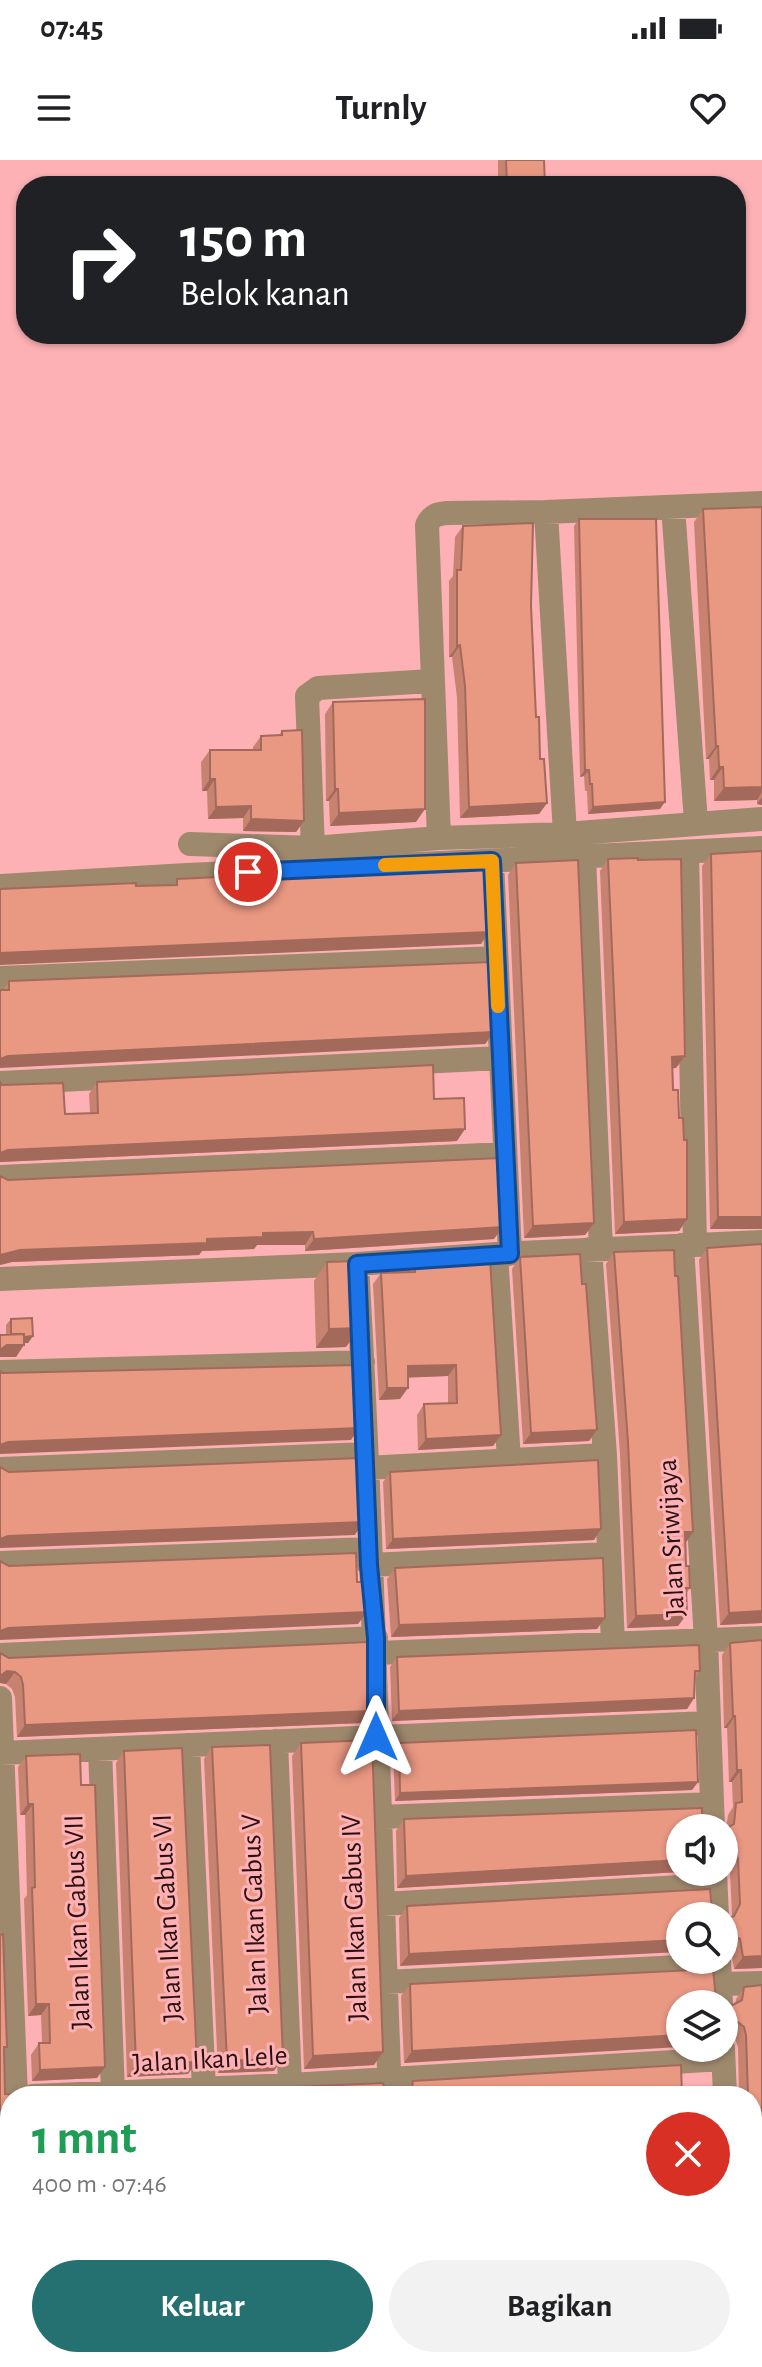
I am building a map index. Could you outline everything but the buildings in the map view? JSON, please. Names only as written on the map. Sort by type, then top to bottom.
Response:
[{"type":"street","points":[[439,838],[431,681],[427,525],[430,518],[447,513],[762,503]]},
{"type":"street","points":[[673,507],[696,822]]},
{"type":"street","points":[[546,512],[565,834]]},
{"type":"street","points":[[313,848],[307,696],[318,688],[431,681]]},
{"type":"street","points":[[190,844],[313,848],[762,819]]},
{"type":"street","points":[[0,886],[762,848]]},
{"type":"street","name":"Jalan Sriwijaya","points":[[687,852],[689,1244],[712,1814]]},
{"type":"street","points":[[584,857],[596,1249],[613,1644]]},
{"type":"street","points":[[492,861],[505,1154],[503,1254],[509,1460]]},
{"type":"street","points":[[0,978],[496,958]]},
{"type":"street","points":[[0,1083],[500,1058]]},
{"type":"street","points":[[0,1177],[505,1154]]},
{"type":"street","points":[[0,1279],[762,1242]]},
{"type":"street","name":"Jalan Ikan Gabus IV","points":[[357,1264],[369,1557],[376,1645],[376,1737],[390,2086]]},
{"type":"street","points":[[0,1372],[363,1362]]},
{"type":"street","points":[[0,1469],[509,1460],[605,1455]]},
{"type":"street","points":[[0,1563],[609,1554]]},
{"type":"street","points":[[0,1655],[376,1645],[613,1644],[762,1638]]},
{"type":"street","points":[[0,1698],[16,2086]]},
{"type":"street","points":[[0,1753],[708,1723]]},
{"type":"street","name":"Jalan Ikan Gabus V","points":[[276,1741],[290,2085]]},
{"type":"street","name":"Jalan Ikan Gabus VI","points":[[188,1745],[204,2086]]},
{"type":"street","name":"Jalan Ikan Gabus VII","points":[[100,1749],[113,2086]]},
{"type":"street","points":[[379,1817],[666,1816]]},
{"type":"street","points":[[382,1904],[666,1882]]},
{"type":"street","points":[[386,1982],[720,1978],[762,1983]]},
{"type":"street","name":"Jalan Ikan Lele","points":[[400,2086],[666,2059]]},
{"type":"street","points":[[723,2062],[725,2086]]},
{"type":"street","name":"Jalan Ikan Lele","points":[[268,2086],[340,2086]]},
{"type":"slow traffic","points":[[385,865],[492,861],[498,1006]]},
{"type":"route","points":[[248,872],[492,861],[510,1254],[357,1264],[369,1565],[376,1638],[376,1737]]}]
